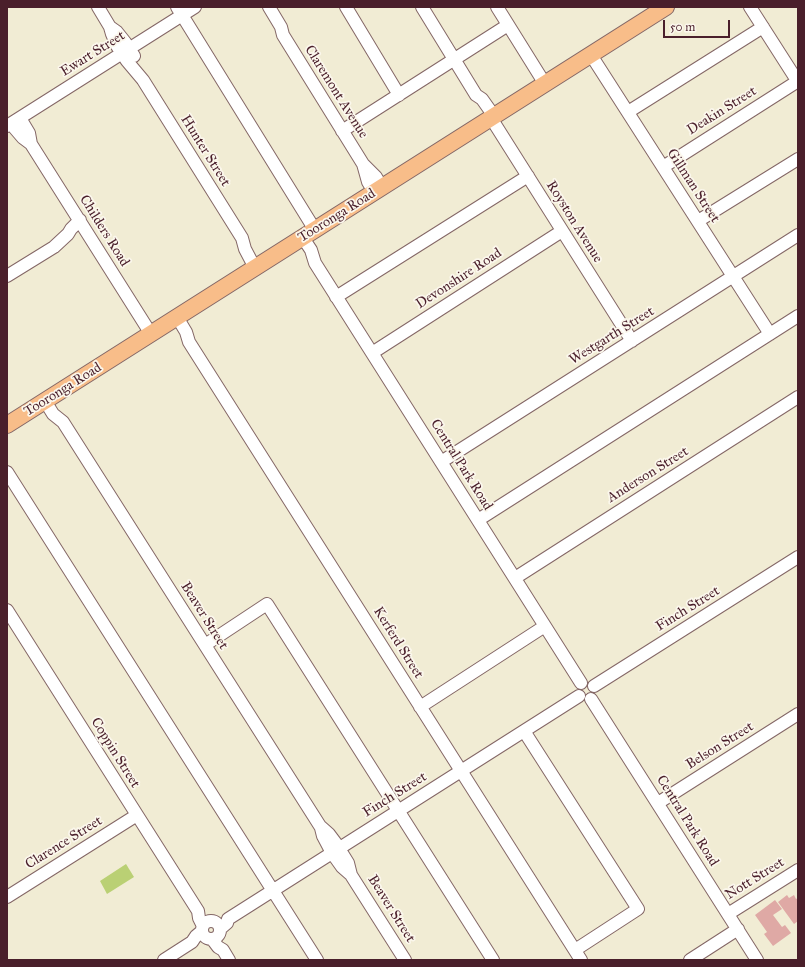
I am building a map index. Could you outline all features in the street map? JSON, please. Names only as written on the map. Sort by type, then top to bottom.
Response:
[{"type":"main road","name":"Tooronga Road","points":[[7,425],[666,7]]},
{"type":"street","name":"Hunter Street","points":[[98,7],[110,27],[112,34],[126,52],[136,72],[143,80],[242,238],[245,249],[259,266]]},
{"type":"street","name":"Ewart Street","points":[[13,123],[126,52],[179,11],[195,7]]},
{"type":"street","points":[[346,7],[399,95]]},
{"type":"street","name":"Royston Avenue","points":[[422,7],[476,95],[478,102],[491,118],[632,341]]},
{"type":"street","points":[[497,7],[545,84]]},
{"type":"street","points":[[750,7],[798,82]]},
{"type":"street","name":"Claremont Avenue","points":[[269,9],[281,27],[283,35],[363,164],[368,182],[378,190]]},
{"type":"street","name":"Central Park Road","points":[[179,11],[305,237],[305,255],[315,263],[581,683]]},
{"type":"street","points":[[342,131],[508,25]]},
{"type":"street","points":[[628,112],[763,27]]},
{"type":"street","name":"Gillman Street","points":[[591,55],[770,334]]},
{"type":"street","name":"Deakin Street","points":[[663,167],[798,82]]},
{"type":"street","name":"Childers Road","points":[[13,123],[23,138],[31,144],[152,334]]},
{"type":"street","points":[[698,222],[798,159]]},
{"type":"street","points":[[336,297],[528,176]]},
{"type":"street","points":[[7,276],[54,247],[68,234],[71,229],[83,225]]},
{"type":"street","name":"Devonshire Road","points":[[372,353],[562,231]]},
{"type":"street","name":"Westgarth Street","points":[[441,462],[798,235]]},
{"type":"street","points":[[478,520],[798,316]]},
{"type":"street","name":"Kerferd Street","points":[[174,320],[181,337],[188,342],[578,955]]},
{"type":"street","name":"Anderson Street","points":[[514,578],[798,397]]},
{"type":"street","name":"Beaver Street","points":[[49,399],[53,414],[63,422],[320,826],[329,834],[336,850],[348,863],[351,875],[405,960]]},
{"type":"street","points":[[7,472],[317,960]]},
{"type":"street","name":"Finch Street","points":[[594,686],[798,557]]},
{"type":"street","points":[[205,645],[267,604],[494,960]]},
{"type":"street","name":"Coppin Street","points":[[7,610],[198,911],[199,918],[211,930],[218,947],[226,955]]},
{"type":"street","points":[[420,707],[545,626]]},
{"type":"street","points":[[588,682],[594,686],[595,693],[591,699],[584,700],[579,696],[577,689],[581,683],[588,682]]},
{"type":"street","name":"Finch Street","points":[[164,960],[192,942],[196,936],[227,923],[228,919],[579,696]]},
{"type":"street","name":"Central Park Road","points":[[591,699],[757,960]]},
{"type":"street","name":"Belson Street","points":[[658,803],[798,714]]},
{"type":"street","points":[[524,731],[638,909],[578,955]]},
{"type":"street","name":"Clarence Street","points":[[7,897],[137,815]]},
{"type":"street","name":"Nott Street","points":[[728,914],[798,870]]},
{"type":"street","points":[[690,960],[738,929]]},
{"type":"green space","points":[[126,864],[134,877],[107,894],[100,881]]},
{"type":"building","points":[[787,895],[789,898],[794,895],[796,899],[798,898],[798,921],[794,924],[778,902]]},
{"type":"building","points":[[775,900],[782,909],[773,915],[782,927],[785,925],[791,933],[773,946],[764,934],[767,932],[755,915]]}]
